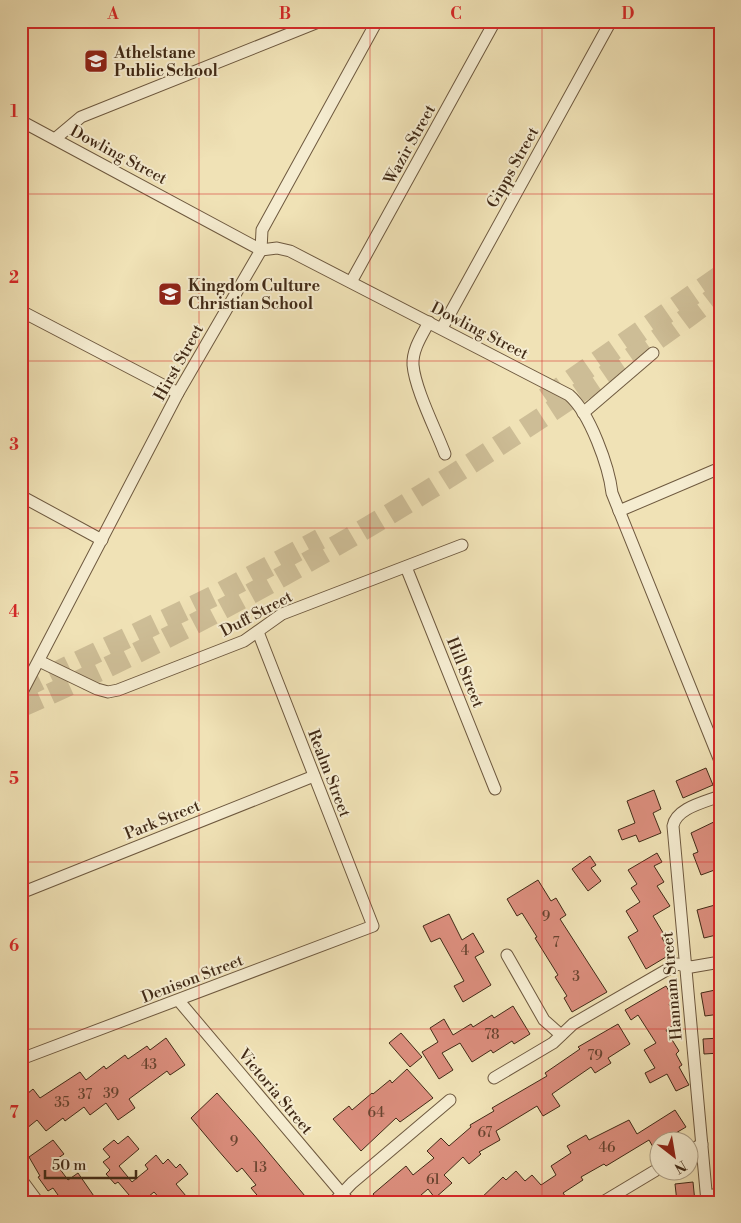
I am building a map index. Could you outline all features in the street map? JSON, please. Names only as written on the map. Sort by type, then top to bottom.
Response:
[{"type":"street","points":[[56,138],[81,117],[320,21]]},
{"type":"street","name":"Hirst Street","points":[[21,694],[25,677],[39,661],[178,393],[261,250],[262,230],[378,21]]},
{"type":"street","name":"Wazir Street","points":[[351,282],[495,21]]},
{"type":"street","name":"Gipps Street","points":[[442,328],[611,21]]},
{"type":"street","name":"Dowling Street","points":[[21,121],[56,138],[261,250],[277,248],[290,251],[442,328],[569,395],[576,401],[594,434],[619,511],[720,761]]},
{"type":"street","points":[[21,311],[178,393]]},
{"type":"street","points":[[429,322],[417,345],[413,364],[416,378],[445,454]]},
{"type":"street","points":[[583,413],[653,353]]},
{"type":"street","points":[[619,511],[720,468]]},
{"type":"street","points":[[21,496],[102,540]]},
{"type":"street","name":"Duff Street","points":[[39,661],[108,692],[244,642],[268,622],[282,614],[462,545]]},
{"type":"street","name":"Hill Street","points":[[406,567],[495,789]]},
{"type":"street","name":"Realm Street","points":[[258,632],[373,926]]},
{"type":"street","name":"Park Street","points":[[21,893],[314,776]]},
{"type":"street","name":"Hannam Street","points":[[707,1199],[673,822],[681,813],[720,796]]},
{"type":"street","name":"Denison Street","points":[[21,1059],[179,1001],[373,926]]},
{"type":"street","points":[[507,955],[544,1020],[561,1035]]},
{"type":"street","points":[[494,1078],[553,1043],[573,1024],[677,964],[686,966],[720,962]]},
{"type":"street","name":"Victoria Street","points":[[179,1001],[342,1199]]},
{"type":"street","points":[[342,1199],[352,1182],[450,1100]]},
{"type":"street","points":[[698,1146],[702,1144]]},
{"type":"street","points":[[603,1202],[648,1175]]},
{"type":"street","points":[[21,1179],[38,1202]]},
{"type":"street","points":[[707,1199],[720,1194]]},
{"type":"building","points":[[706,768],[713,785],[683,798],[676,781]]},
{"type":"building","points":[[654,790],[661,809],[653,813],[661,833],[639,842],[636,835],[622,840],[618,830],[635,823],[627,801]]},
{"type":"building","points":[[720,819],[720,868],[701,875],[693,854],[698,852],[691,833]]},
{"type":"building","points":[[657,853],[662,862],[654,866],[664,882],[657,886],[670,906],[653,916],[665,936],[662,938],[671,954],[646,969],[628,937],[638,931],[626,911],[640,902],[631,888],[637,884],[628,870]]},
{"type":"building","points":[[590,856],[596,865],[591,868],[601,881],[588,891],[572,869]]},
{"type":"building","points":[[538,880],[551,901],[556,898],[566,915],[560,919],[607,992],[572,1012],[564,998],[567,996],[555,977],[558,975],[535,938],[537,937],[522,913],[517,916],[507,899]]},
{"type":"building","points":[[715,905],[720,934],[704,938],[697,910]]},
{"type":"building","points":[[449,914],[462,940],[473,933],[484,952],[475,957],[491,985],[463,1002],[454,986],[464,981],[440,938],[431,942],[423,926]]},
{"type":"building","points":[[666,986],[675,1001],[669,1004],[680,1021],[666,1030],[679,1051],[676,1054],[682,1065],[679,1067],[689,1085],[676,1091],[667,1074],[650,1083],[645,1073],[655,1068],[644,1050],[656,1043],[638,1015],[631,1020],[625,1010]]},
{"type":"building","points":[[720,989],[720,1014],[705,1016],[701,993]]},
{"type":"building","points":[[513,1006],[530,1034],[514,1044],[512,1041],[493,1053],[491,1050],[472,1062],[460,1043],[442,1053],[453,1070],[439,1079],[422,1052],[438,1042],[430,1028],[444,1019],[453,1035],[471,1024],[473,1027],[492,1015],[494,1018]]},
{"type":"building","points":[[618,1024],[630,1044],[608,1058],[611,1063],[595,1073],[591,1067],[552,1094],[560,1106],[543,1116],[537,1106],[496,1131],[500,1140],[479,1152],[481,1154],[469,1164],[463,1157],[444,1175],[452,1183],[435,1198],[428,1189],[413,1202],[379,1202],[373,1194],[406,1166],[413,1175],[434,1158],[427,1151],[441,1138],[449,1146],[471,1127],[470,1125],[494,1111],[492,1108],[547,1076],[545,1073],[580,1049],[578,1047]]},
{"type":"building","points":[[401,1033],[422,1057],[410,1067],[389,1043]]},
{"type":"building","points":[[166,1038],[185,1065],[170,1075],[167,1071],[129,1099],[135,1108],[118,1120],[106,1103],[90,1115],[84,1107],[65,1121],[63,1118],[46,1131],[37,1120],[21,1133],[21,1099],[33,1089],[40,1098],[80,1072],[86,1080],[104,1066],[106,1069],[125,1055],[128,1059],[147,1046],[150,1050]]},
{"type":"building","points":[[720,1038],[720,1053],[704,1054],[703,1039]]},
{"type":"building","points":[[407,1069],[433,1098],[400,1122],[396,1118],[361,1151],[333,1119],[349,1106],[352,1110],[390,1080],[392,1083]]},
{"type":"building","points":[[217,1093],[310,1202],[271,1202],[267,1197],[262,1201],[251,1188],[256,1185],[242,1168],[237,1172],[217,1149],[191,1118]]},
{"type":"building","points":[[675,1110],[686,1127],[681,1130],[648,1130],[648,1141],[606,1166],[604,1164],[581,1177],[583,1180],[563,1193],[566,1197],[558,1202],[530,1202],[525,1197],[520,1202],[477,1202],[503,1177],[506,1180],[516,1171],[525,1181],[532,1175],[541,1185],[556,1175],[551,1166],[571,1153],[567,1146],[586,1135],[589,1140],[629,1120],[637,1134]]},
{"type":"building","points":[[128,1136],[139,1149],[119,1166],[132,1182],[148,1169],[145,1165],[156,1155],[163,1164],[168,1159],[176,1168],[180,1164],[188,1174],[176,1184],[191,1202],[163,1202],[154,1192],[142,1202],[135,1202],[118,1182],[115,1184],[106,1174],[110,1170],[103,1162],[110,1157],[103,1149],[114,1140],[118,1144]]},
{"type":"building","points":[[53,1140],[64,1154],[54,1161],[68,1180],[78,1173],[98,1202],[63,1202],[53,1188],[48,1191],[38,1177],[40,1176],[29,1157]]},
{"type":"building","points":[[693,1182],[695,1202],[677,1202],[675,1184]]},
{"type":"tunnel","points":[[545,398],[720,276]]},
{"type":"tunnel","points":[[21,707],[213,614],[276,580],[398,509],[595,382],[720,293]]},
{"type":"tunnel","points":[[21,689],[214,596],[320,539]]},
{"type":"place","name":"Athelstane Public School","points":[[96,61]]},
{"type":"place","name":"Kingdom Culture Christian School","points":[[170,294]]}]
